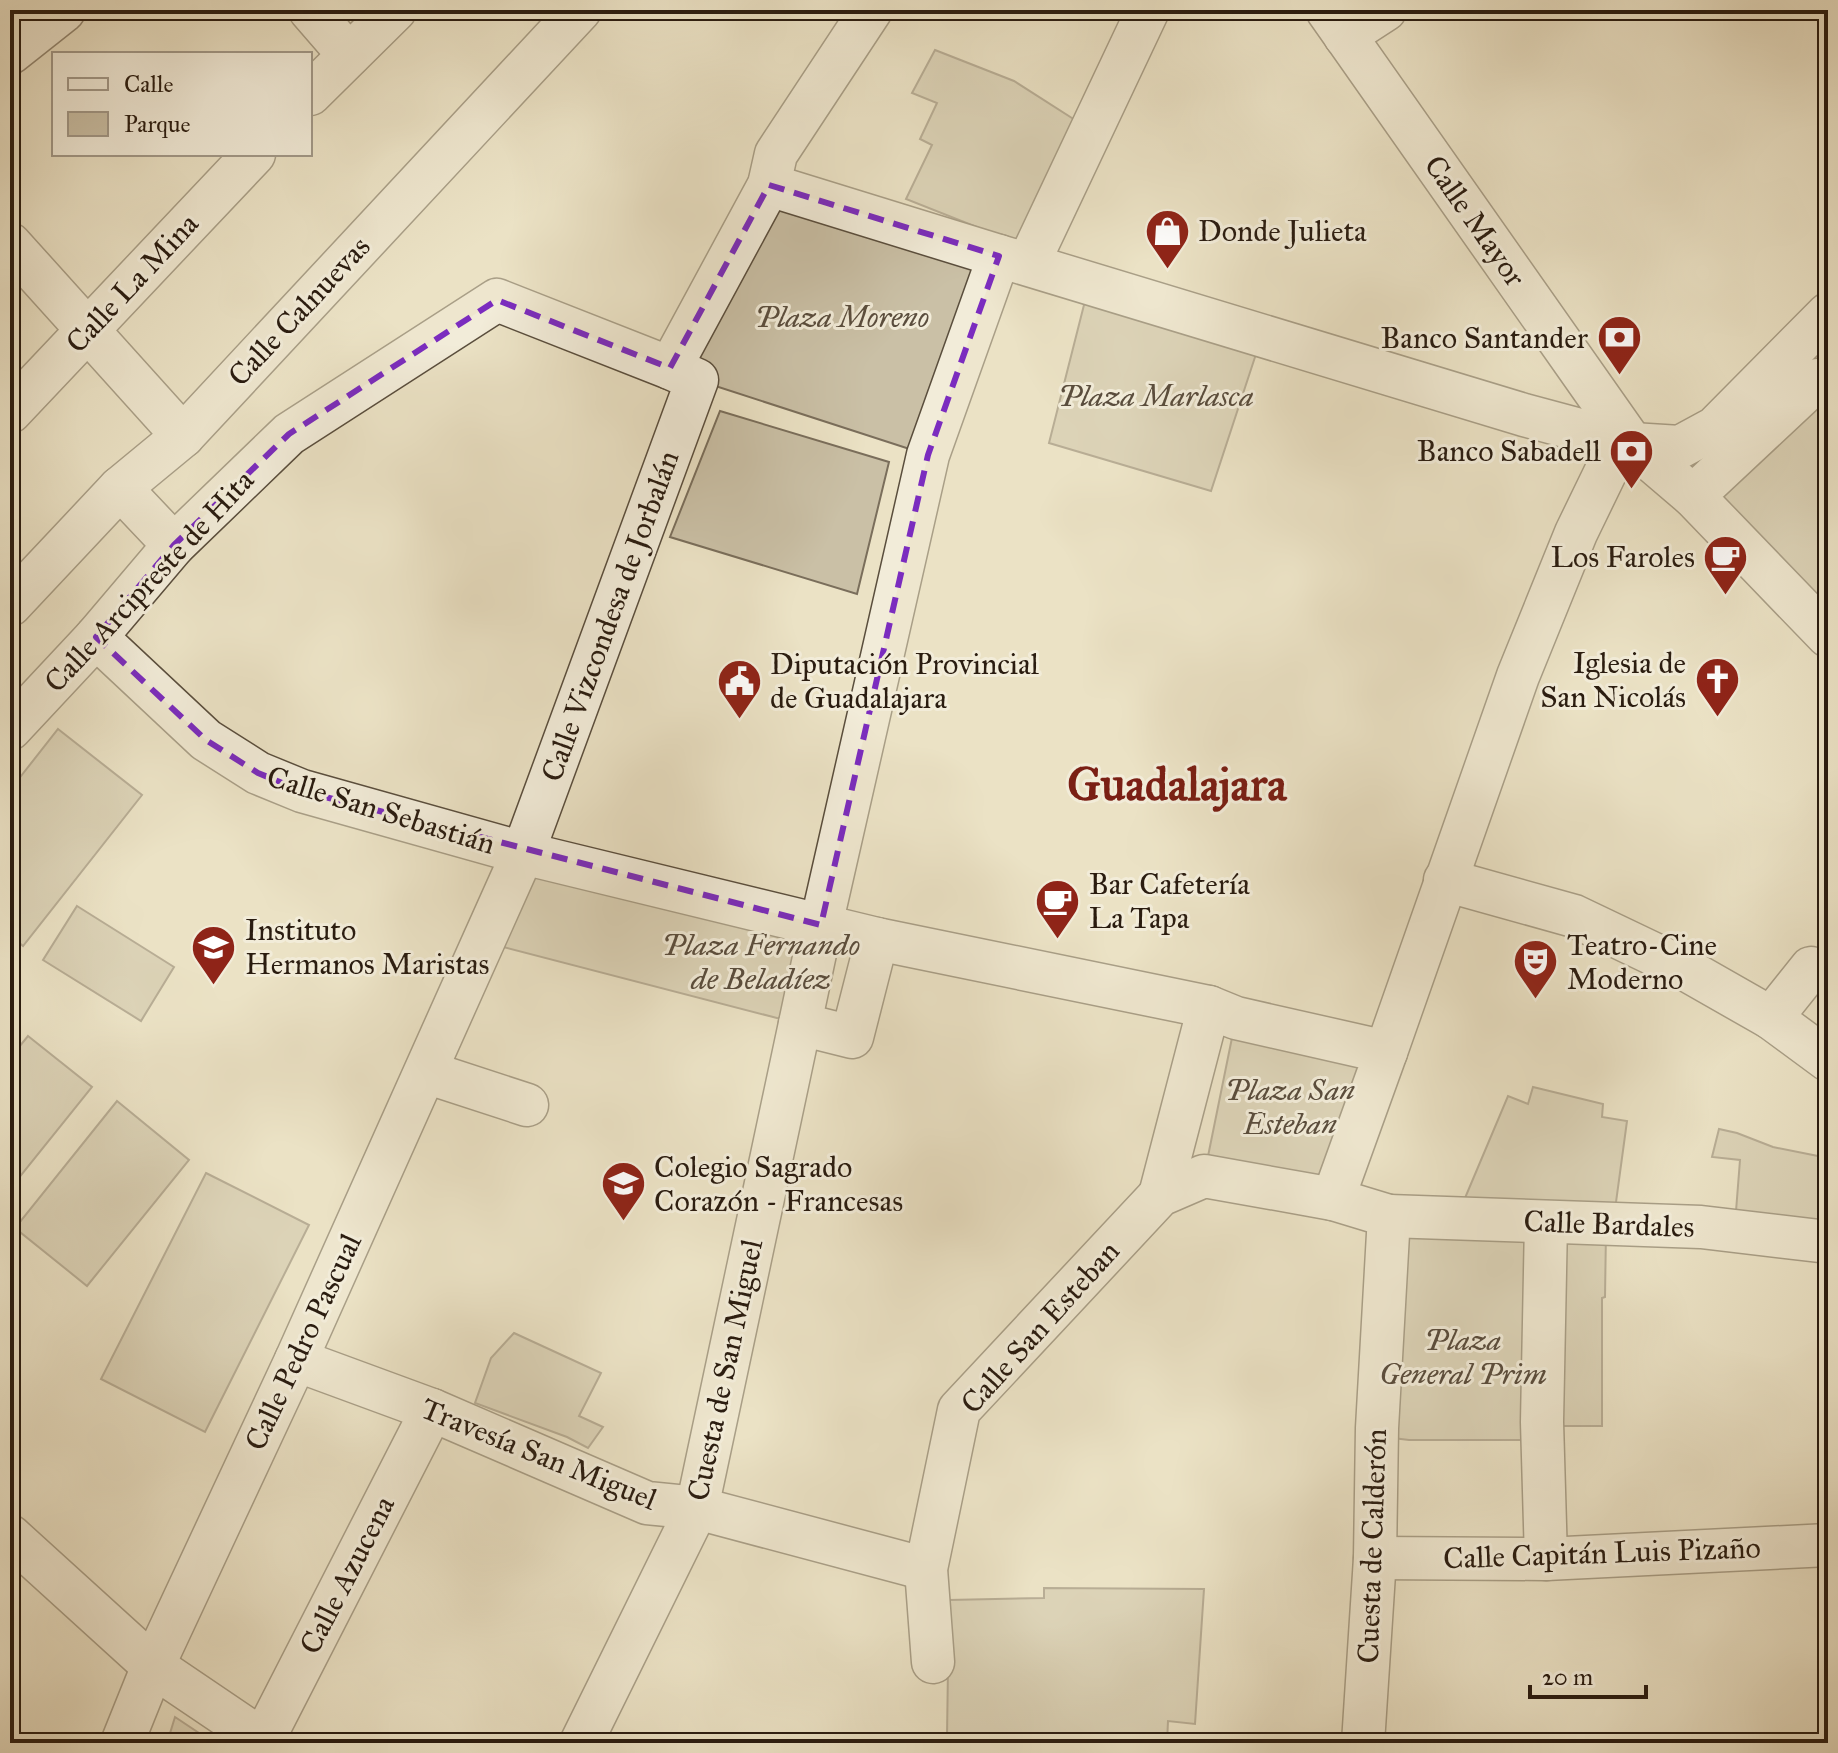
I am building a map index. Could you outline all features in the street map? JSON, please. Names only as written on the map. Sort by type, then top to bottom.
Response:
[{"type":"street","points":[[10,52],[63,10]]},
{"type":"street","points":[[310,10],[349,55]]},
{"type":"street","points":[[312,92],[395,10]]},
{"type":"street","name":"Calle Calnuevas","points":[[10,605],[120,488],[183,436],[580,10]]},
{"type":"street","points":[[683,374],[769,185],[776,154],[871,10]]},
{"type":"street","points":[[877,939],[852,1037],[800,1024],[928,455],[1013,260],[1148,10]]},
{"type":"street","points":[[1336,23],[1385,10]]},
{"type":"street","name":"Calle Mayor","points":[[1336,23],[1632,444],[1693,496],[1828,636]]},
{"type":"street","name":"Calle La Mina","points":[[10,412],[252,156]]},
{"type":"street","points":[[769,185],[1524,415],[1632,444],[1680,447],[1715,428],[1819,338]]},
{"type":"street","points":[[10,244],[183,436]]},
{"type":"street","name":"Calle Arcipreste de Hita","points":[[10,729],[96,637],[174,545],[289,434],[497,300],[683,374]]},
{"type":"street","name":"Calle Vizcondesa de Jorbalán","points":[[523,853],[683,374]]},
{"type":"street","points":[[1693,496],[1817,380],[1828,386]]},
{"type":"street","points":[[1333,1199],[1518,676],[1576,533],[1608,467],[1632,444]]},
{"type":"street","points":[[120,488],[174,545]]},
{"type":"street","name":"Calle San Sebastián","points":[[96,637],[206,740],[258,773],[302,791],[523,853]]},
{"type":"street","points":[[523,853],[877,939],[1209,1007],[1236,1018],[1386,1052]]},
{"type":"street","name":"Calle Pedro Pascual","points":[[122,1743],[153,1666],[296,1360],[523,853]]},
{"type":"street","points":[[1445,880],[1574,916],[1685,969],[1771,1018],[1828,1060]]},
{"type":"street","points":[[1771,1018],[1822,964]]},
{"type":"street","points":[[1160,1195],[1209,1007]]},
{"type":"street","name":"Cuesta de San Miguel","points":[[581,1743],[697,1508],[800,1024]]},
{"type":"street","points":[[426,1072],[527,1105]]},
{"type":"street","points":[[1160,1195],[1204,1176],[1333,1199],[1389,1216]]},
{"type":"street","name":"Calle San Esteban","points":[[933,1662],[926,1569],[959,1410],[1160,1195]]},
{"type":"street","name":"Calle Bardales","points":[[1389,1216],[1701,1227],[1828,1242]]},
{"type":"street","name":"Cuesta de Calderón","points":[[1363,1743],[1375,1558],[1377,1428],[1389,1216]]},
{"type":"street","points":[[1546,1222],[1542,1422],[1546,1559]]},
{"type":"street","name":"Travesía San Miguel","points":[[296,1360],[432,1410],[647,1503],[697,1508],[926,1569]]},
{"type":"street","name":"Calle Azucena","points":[[265,1742],[432,1410]]},
{"type":"street","points":[[10,1536],[153,1666],[265,1742]]},
{"type":"street","name":"Calle Capitán Luis Pizaño","points":[[1375,1558],[1546,1559],[1828,1545]]},
{"type":"highlighted area","points":[[769,185],[999,256],[928,455],[821,925],[302,791],[258,773],[206,740],[96,637],[174,545],[289,434],[497,300],[670,368]]},
{"type":"green space","points":[[935,50],[1014,81],[1086,127],[1027,247],[906,199],[932,145],[920,139],[937,103],[912,93]]},
{"type":"green space","name":"Plaza Moreno","points":[[769,185],[999,256],[928,455],[697,380],[670,368]]},
{"type":"green space","name":"Plaza Marlasca","points":[[1086,297],[1258,348],[1211,491],[1049,443]]},
{"type":"green space","points":[[1828,386],[1828,636],[1632,444]]},
{"type":"green space","points":[[720,411],[889,462],[857,594],[670,537]]},
{"type":"green space","points":[[58,729],[142,795],[23,946],[10,935],[10,790]]},
{"type":"green space","name":"Plaza Fernando de Beladíez","points":[[523,853],[821,925],[800,1024],[484,942]]},
{"type":"green space","points":[[77,906],[174,967],[141,1021],[43,960]]},
{"type":"green space","name":"Plaza San Esteban","points":[[1236,1018],[1386,1052],[1333,1199],[1204,1176]]},
{"type":"green space","points":[[28,1036],[92,1087],[10,1189],[10,1058]]},
{"type":"green space","points":[[1533,1087],[1603,1104],[1602,1117],[1627,1121],[1614,1217],[1465,1198],[1508,1096],[1528,1104]]},
{"type":"green space","points":[[1828,1096],[1828,1232],[1735,1224],[1740,1160],[1712,1157],[1719,1129],[1773,1147],[1818,1156],[1819,1134]]},
{"type":"green space","points":[[117,1101],[189,1160],[87,1286],[15,1228]]},
{"type":"green space","points":[[206,1173],[309,1225],[205,1432],[101,1379]]},
{"type":"green space","name":"Plaza General Prim","points":[[1389,1216],[1546,1222],[1537,1440],[1409,1440],[1377,1436]]},
{"type":"green space","points":[[1556,1229],[1606,1231],[1605,1297],[1602,1298],[1602,1426],[1552,1426]]},
{"type":"green space","points":[[514,1333],[601,1373],[579,1416],[603,1427],[588,1448],[567,1437],[475,1403],[491,1358]]},
{"type":"green space","points":[[1044,1588],[1204,1589],[1195,1724],[1168,1721],[1167,1743],[1012,1743],[1012,1737],[947,1736],[949,1600],[1044,1598]]},
{"type":"green space","points":[[175,1717],[214,1743],[167,1743]]},
{"type":"place","name":"Donde Julieta","points":[[1167,270]]},
{"type":"place","name":"Banco Santander","points":[[1619,377]]},
{"type":"place","name":"Banco Sabadell","points":[[1632,490]]},
{"type":"place","name":"Los Faroles","points":[[1726,596]]},
{"type":"place","name":"Iglesia de San Nicolás","points":[[1717,719]]},
{"type":"place","name":"Diputación Provincial de Guadalajara","points":[[739,720]]},
{"type":"place","name":"Bar Cafetería La Tapa","points":[[1058,940]]},
{"type":"place","name":"Instituto Hermanos Maristas","points":[[214,986]]},
{"type":"place","name":"Teatro-Cine Moderno","points":[[1536,1001]]},
{"type":"place","name":"Colegio Sagrado Corazón - Francesas","points":[[623,1223]]},
{"type":"district","name":"Guadalajara","points":[[1177,784]]}]
